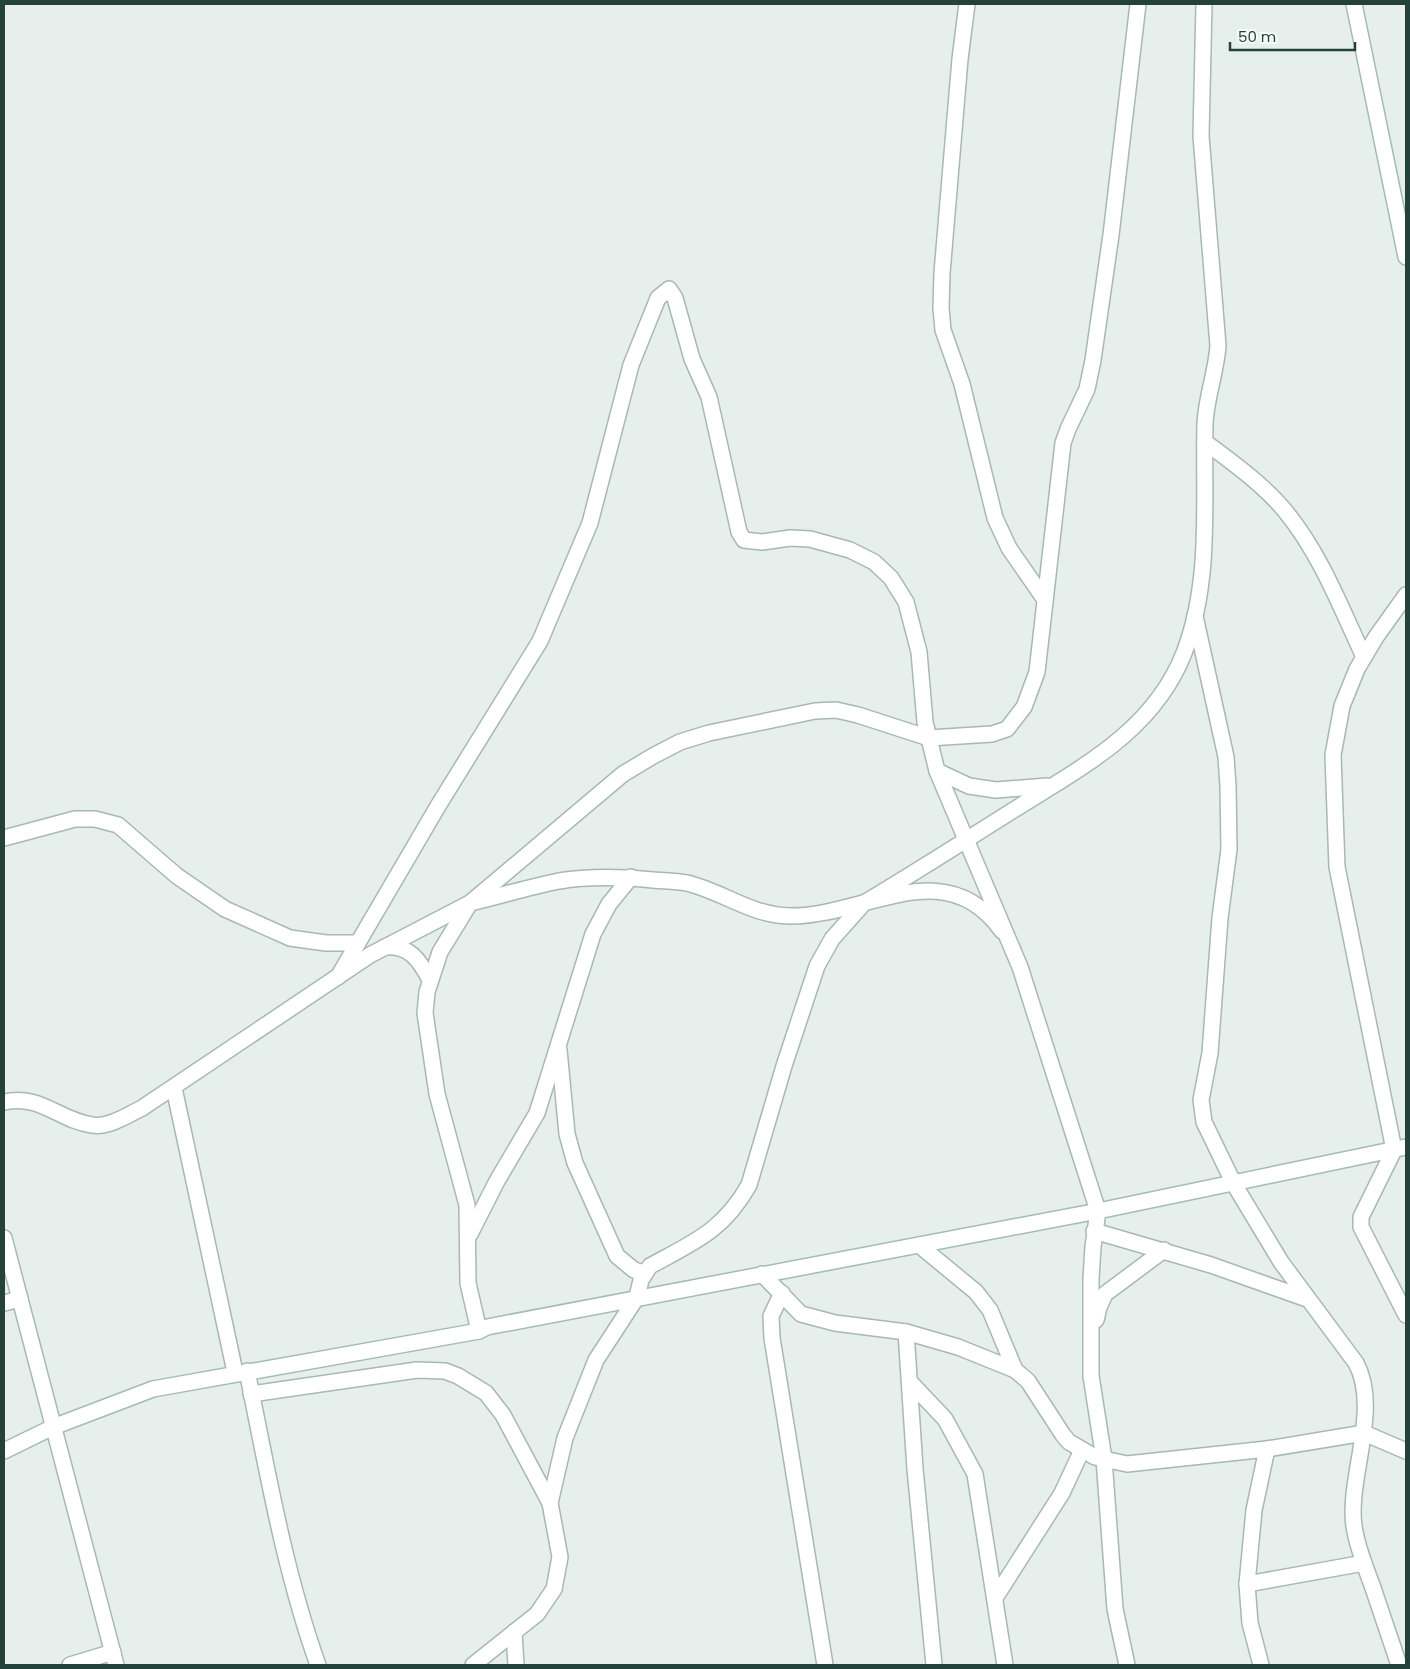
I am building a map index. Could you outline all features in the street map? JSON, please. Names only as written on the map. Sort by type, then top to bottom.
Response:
[{"type":"street","points":[[967,4],[959,68],[944,255],[941,308],[943,330],[962,384],[982,470],[1001,534],[1045,600]]},
{"type":"street","points":[[4,1102],[18,1099],[34,1102],[93,1126],[120,1119],[142,1108],[338,976],[385,947],[470,903],[623,774],[680,742],[709,733],[816,711],[836,710],[890,724],[929,738],[992,734],[1007,729],[1024,707],[1037,672],[1064,443],[1087,389],[1094,350],[1111,235],[1138,4]]},
{"type":"street","points":[[550,1503],[565,1438],[583,1387],[596,1360],[637,1297],[644,1273],[650,1266],[703,1238],[714,1229],[749,1185],[784,1066],[818,966],[832,939],[864,902],[968,839],[1115,745],[1152,707],[1171,679],[1184,652],[1194,612],[1206,537],[1205,422],[1216,371],[1218,346],[1201,136],[1204,4]]},
{"type":"street","points":[[1354,4],[1406,257]]},
{"type":"street","points":[[338,976],[540,640],[590,523],[631,365],[658,298],[668,290],[675,298],[692,359],[709,396],[739,532],[744,540],[752,542],[790,538],[810,539],[830,544],[874,562],[891,578],[906,602],[913,627],[929,738],[937,771],[968,839],[1012,946],[1098,1211],[1094,1231],[1090,1346],[1091,1376],[1104,1459],[1115,1609],[1127,1665]]},
{"type":"street","points":[[1206,442],[1265,491],[1285,511],[1306,538],[1364,657]]},
{"type":"street","points":[[1406,595],[1364,657],[1342,706],[1335,737],[1333,792],[1336,850],[1345,911],[1400,1149],[1361,1217],[1361,1227],[1406,1315]]},
{"type":"street","points":[[1194,612],[1226,757],[1228,786],[1228,849],[1220,918],[1210,1052],[1202,1106],[1208,1134],[1234,1184],[1281,1262],[1360,1370],[1364,1405],[1364,1432],[1354,1518],[1364,1563],[1399,1665]]},
{"type":"street","points":[[937,771],[969,786],[996,790],[1053,785]]},
{"type":"street","points":[[4,838],[75,819],[95,819],[118,825],[177,876],[225,909],[290,938],[326,943],[358,943]]},
{"type":"street","points":[[479,1331],[468,1283],[466,1205],[437,1094],[425,1013],[430,980],[440,952],[470,903],[559,881],[595,877],[631,877],[685,883],[700,887],[745,908],[768,915],[814,915],[864,902],[926,890],[955,895],[985,913],[1012,946]]},
{"type":"street","points":[[468,1238],[497,1181],[537,1113],[593,934],[609,904],[631,877]]},
{"type":"street","points":[[385,947],[398,947],[412,954],[419,960],[430,980]]},
{"type":"street","points":[[559,1041],[570,1152],[617,1256],[634,1270],[644,1273]]},
{"type":"street","points":[[174,1088],[241,1372],[251,1394],[277,1520],[303,1623],[318,1665]]},
{"type":"street","points":[[4,1451],[53,1427],[153,1388],[479,1331],[487,1327],[637,1297],[1098,1211],[1400,1149]]},
{"type":"street","points":[[1094,1231],[1164,1250],[1307,1299]]},
{"type":"street","points":[[4,1238],[115,1659],[70,1665]]},
{"type":"street","points":[[919,1245],[976,1292],[990,1310],[1014,1370]]},
{"type":"street","points":[[1090,1346],[1098,1307],[1105,1294],[1164,1250]]},
{"type":"street","points":[[762,1274],[796,1310],[807,1316],[835,1323],[906,1332],[958,1347],[1014,1370],[1028,1381],[1063,1435],[1082,1450],[1104,1459],[1137,1464],[1267,1449],[1364,1432],[1406,1452]]},
{"type":"street","points":[[782,1294],[771,1316],[772,1338],[824,1665]]},
{"type":"street","points":[[4,1302],[20,1299]]},
{"type":"street","points":[[906,1332],[915,1469],[934,1665]]},
{"type":"street","points":[[251,1394],[417,1370],[445,1371],[458,1376],[486,1393],[503,1415],[550,1503],[560,1557],[554,1589],[537,1614],[473,1665]]},
{"type":"street","points":[[910,1382],[945,1419],[975,1474],[1005,1665]]},
{"type":"street","points":[[1261,1665],[1250,1623],[1247,1584],[1254,1510],[1267,1449]]},
{"type":"street","points":[[995,1598],[1062,1493],[1082,1450]]},
{"type":"street","points":[[1247,1584],[1364,1563]]},
{"type":"street","points":[[514,1632],[516,1665]]}]
